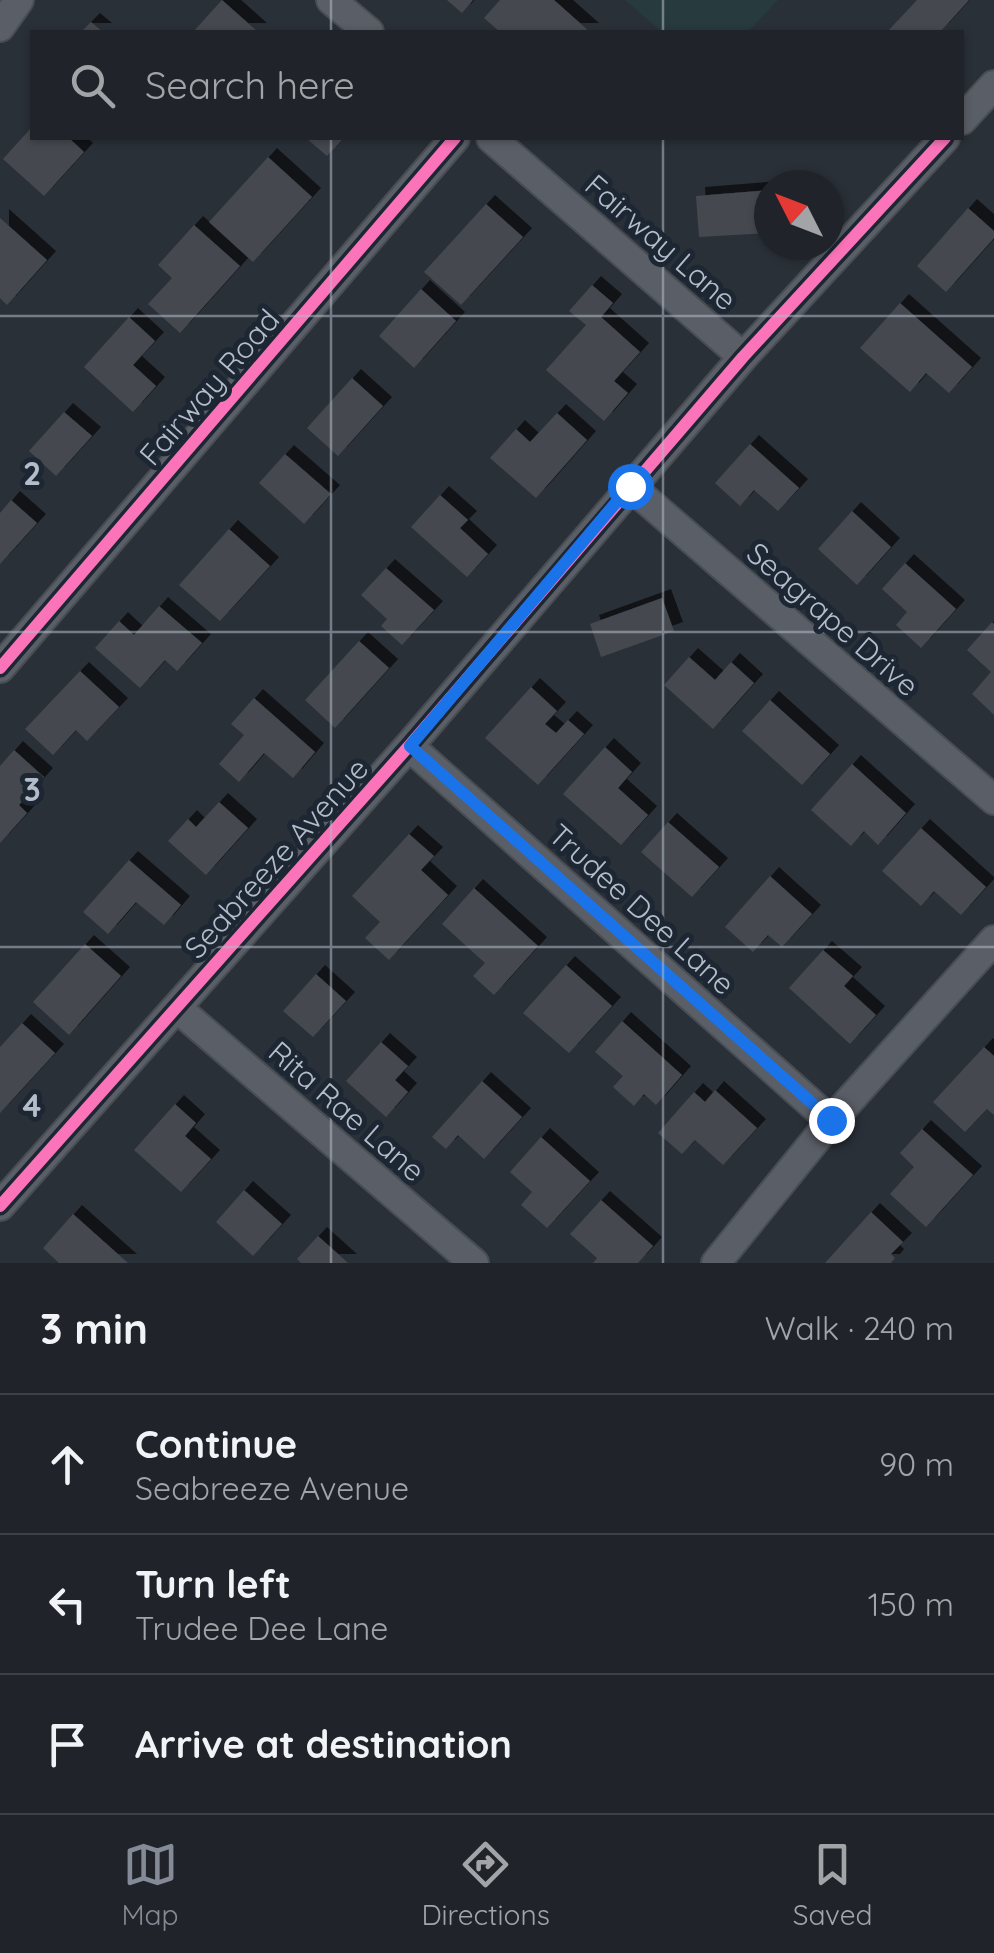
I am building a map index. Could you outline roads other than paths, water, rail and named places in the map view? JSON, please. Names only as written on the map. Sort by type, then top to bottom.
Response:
[{"type":"street","points":[[0,26],[19,0]]},
{"type":"street","points":[[331,0],[367,30]]},
{"type":"street","points":[[964,118],[994,84]]},
{"type":"street","name":"Fairway Road","points":[[0,668],[453,140]]},
{"type":"street","name":"Fairway Lane","points":[[493,140],[743,357]]},
{"type":"street","name":"Seabreeze Avenue","points":[[0,1206],[410,746],[743,357],[943,140]]},
{"type":"street","name":"Seagrape Drive","points":[[630,486],[994,800]]},
{"type":"street","name":"Trudee Dee Lane","points":[[410,746],[831,1120]]},
{"type":"street","points":[[716,1263],[831,1120],[994,940]]},
{"type":"street","name":"Rita Rae Lane","points":[[176,1008],[474,1263]]}]
